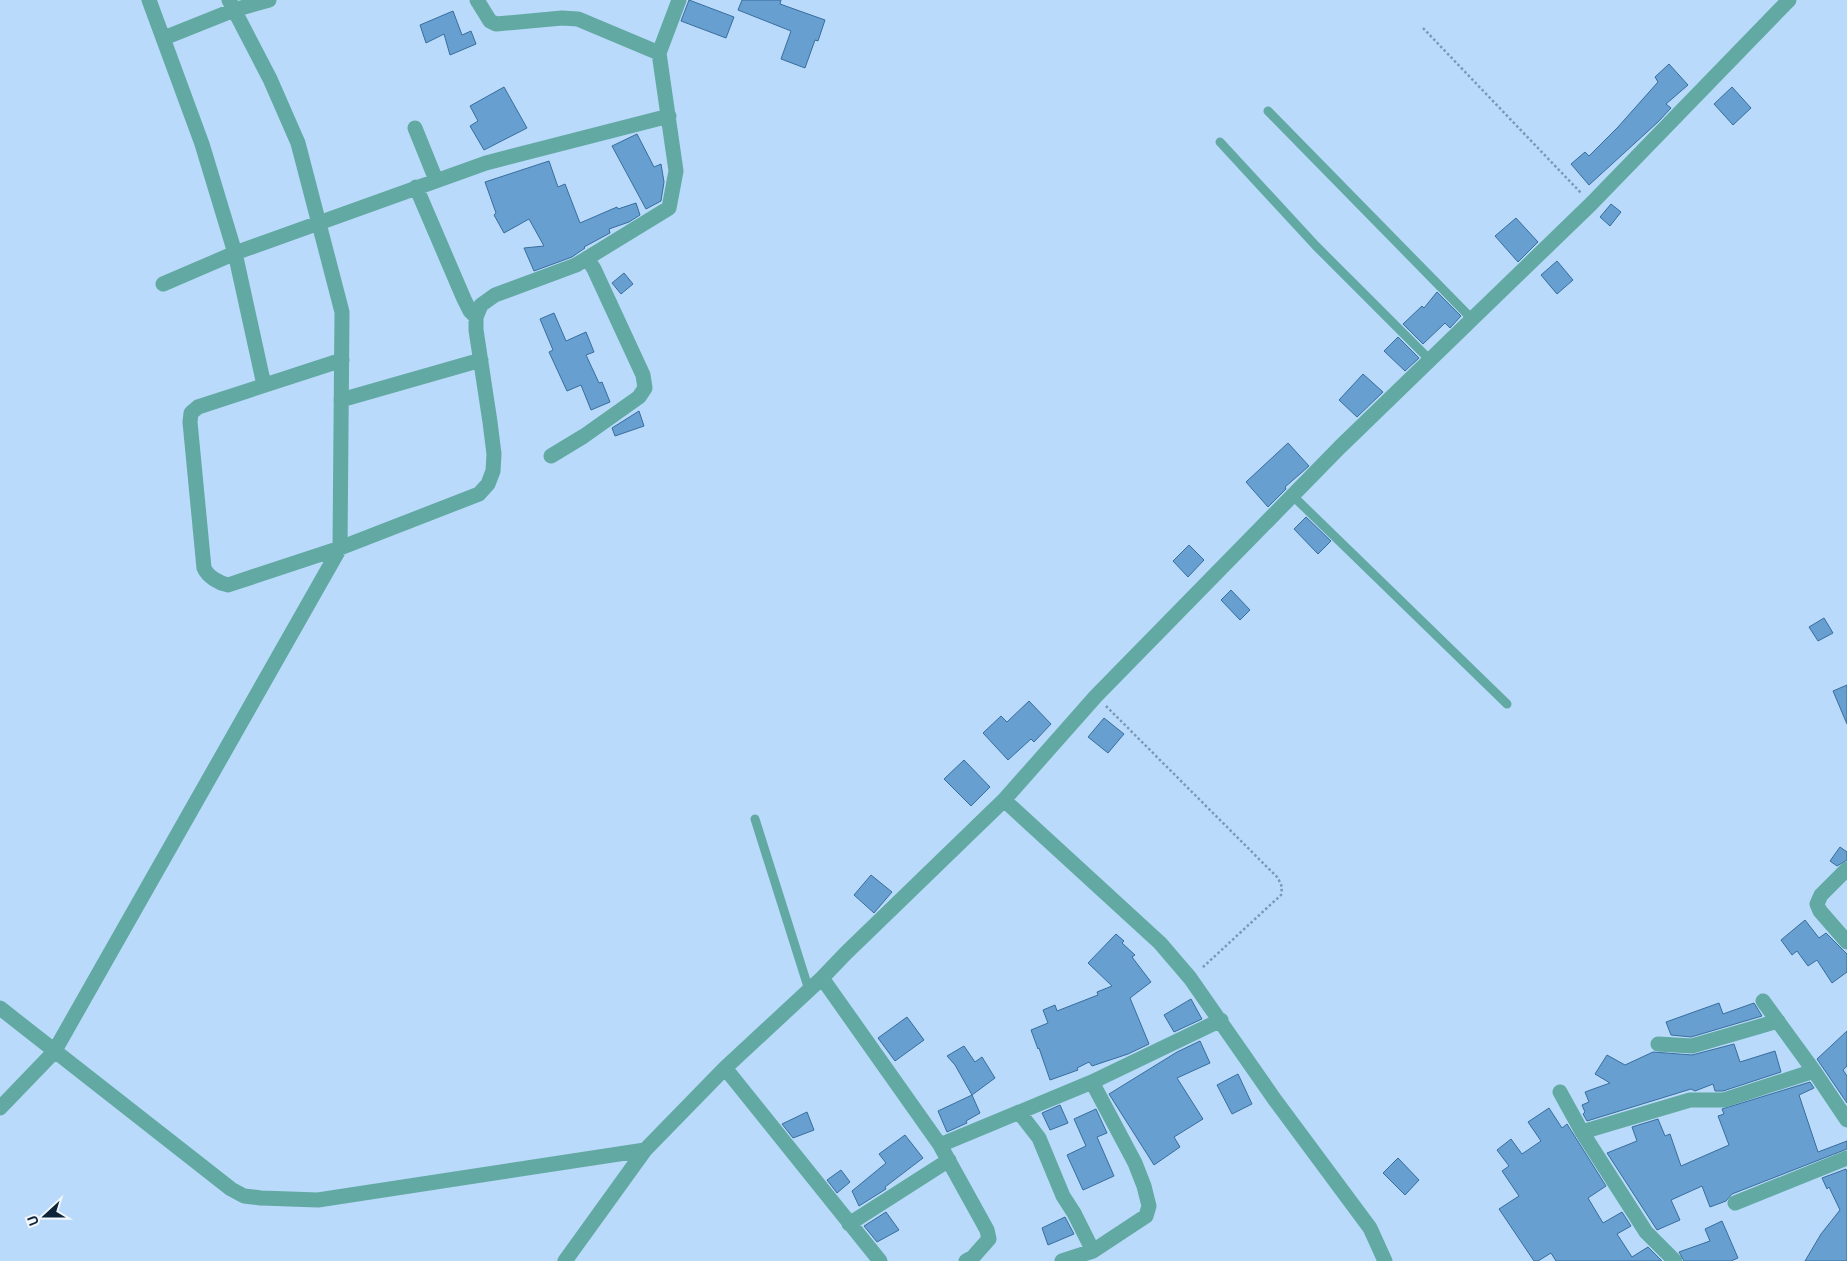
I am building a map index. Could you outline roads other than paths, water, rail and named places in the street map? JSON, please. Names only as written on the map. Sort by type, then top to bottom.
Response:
[{"type":"street","points":[[149,0],[202,144],[235,253],[264,385]]},
{"type":"street","points":[[164,38],[231,5],[269,0]]},
{"type":"street","points":[[477,0],[490,21],[496,24],[562,18],[578,19],[658,53]]},
{"type":"street","points":[[342,360],[198,407],[191,413],[190,422],[203,558],[206,572],[219,583],[228,585],[340,548],[479,494],[488,484],[493,471],[494,454],[476,330],[476,317],[481,305],[495,296],[576,265],[669,208],[676,171],[658,53],[679,0]]},
{"type":"street","points":[[565,1261],[645,1150],[725,1068],[822,978],[1004,800],[1096,696],[1340,447],[1592,204],[1789,0]]},
{"type":"street","points":[[0,1108],[54,1052],[340,548],[342,312],[298,143],[270,79],[231,5]]},
{"type":"street","points":[[163,284],[235,253],[486,163],[669,116]]},
{"type":"street","points":[[415,128],[436,180]]},
{"type":"street","points":[[416,187],[464,300],[476,317]]},
{"type":"street","points":[[551,456],[639,398],[645,388],[643,375],[594,269],[587,258]]},
{"type":"street","points":[[341,400],[481,360]]},
{"type":"street","points":[[1004,800],[1160,943],[1190,978],[1275,1100],[1370,1228],[1384,1261]]},
{"type":"street","points":[[1847,869],[1821,896],[1817,904],[1820,911],[1847,942]]},
{"type":"street","points":[[822,978],[940,1144],[987,1230],[988,1239],[973,1257],[966,1261]]},
{"type":"street","points":[[1763,1000],[1847,1120]]},
{"type":"street","points":[[0,1008],[54,1052],[238,1192],[261,1198],[318,1200],[645,1150]]},
{"type":"street","points":[[940,1144],[1092,1082],[1221,1020]]},
{"type":"street","points":[[1658,1044],[1692,1046],[1778,1021]]},
{"type":"street","points":[[725,1068],[880,1261]]},
{"type":"street","points":[[1582,1132],[1690,1100],[1724,1100],[1814,1071]]},
{"type":"street","points":[[1062,1261],[1093,1251],[1146,1216],[1149,1206],[1135,1163],[1092,1082]]},
{"type":"street","points":[[1560,1092],[1582,1132],[1646,1232],[1675,1261]]},
{"type":"street","points":[[1019,1112],[1039,1138],[1064,1196],[1093,1251]]},
{"type":"street","points":[[1735,1203],[1847,1158]]},
{"type":"street","points":[[849,1224],[949,1160]]},
{"type":"lane","points":[[1268,111],[1472,319]]},
{"type":"lane","points":[[1220,142],[1316,246],[1430,360]]},
{"type":"lane","points":[[1293,496],[1507,704]]},
{"type":"lane","points":[[755,819],[809,990]]}]
